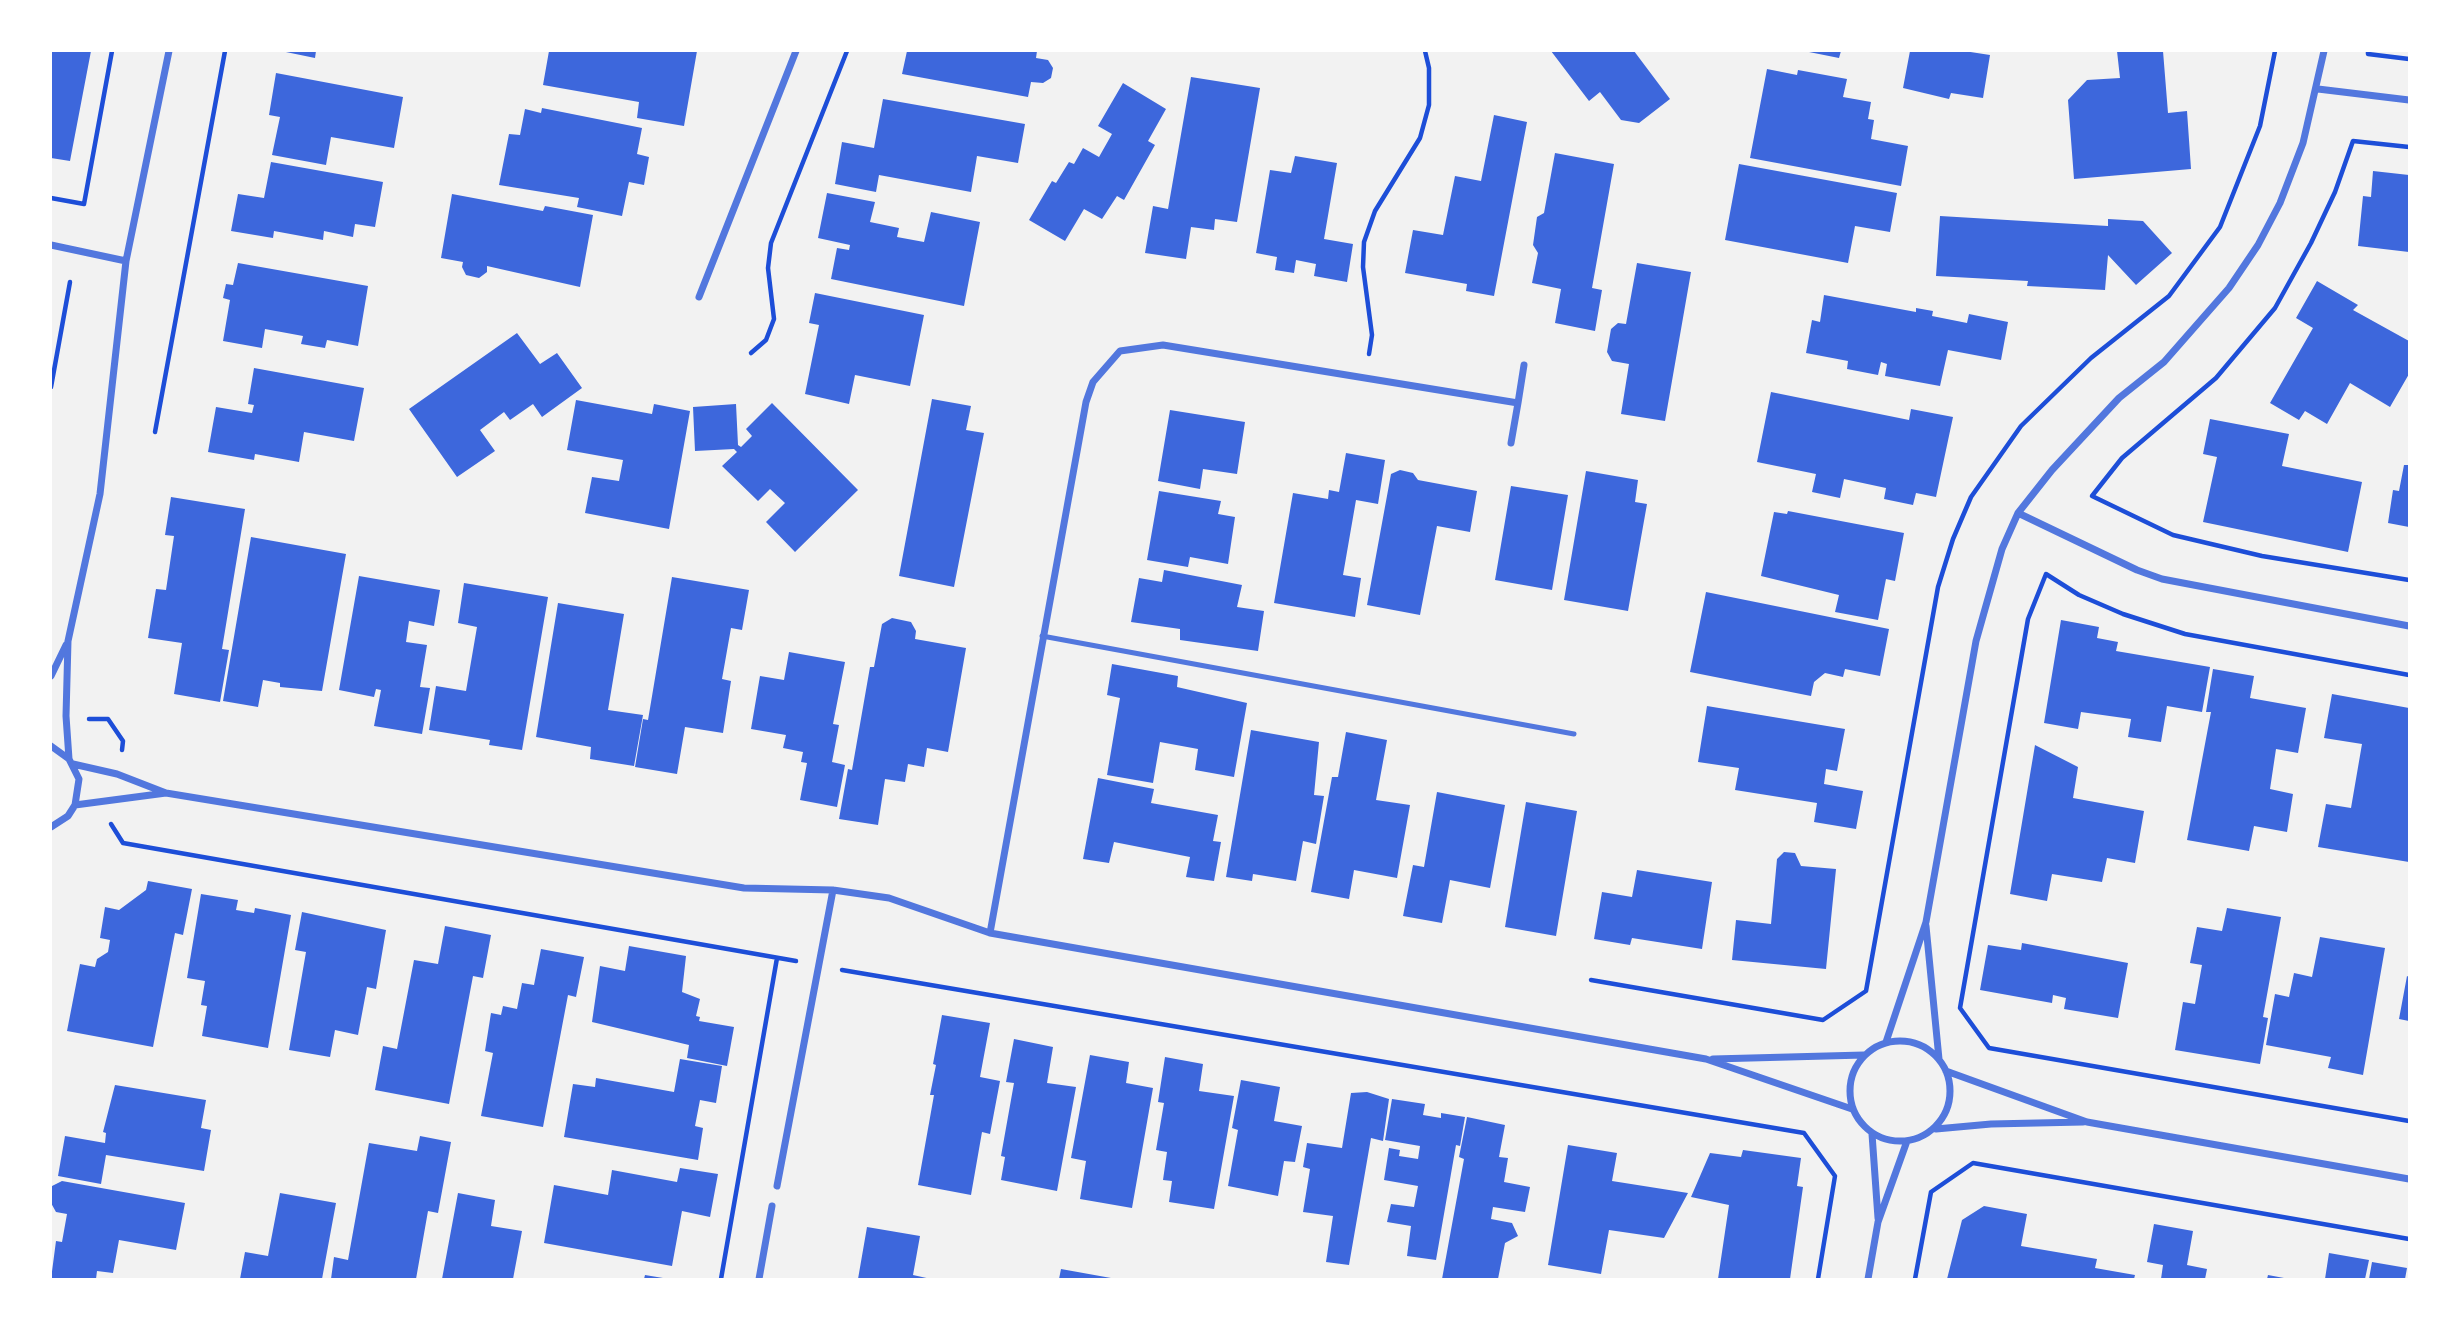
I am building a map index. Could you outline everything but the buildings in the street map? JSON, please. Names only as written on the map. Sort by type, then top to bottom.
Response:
[{"type":"street","points":[[51,827],[59,824],[75,805],[79,779],[71,761],[66,716],[68,641],[100,494],[126,261],[169,51]]},
{"type":"street","points":[[699,297],[796,51]]},
{"type":"street","points":[[1886,1042],[1926,922],[1976,641],[1992,579],[2018,513],[2052,470],[2119,398],[2164,362],[2229,288],[2258,245],[2280,203],[2303,143],[2318,89],[2324,51]]},
{"type":"street","points":[[2318,89],[2409,100]]},
{"type":"street","points":[[51,245],[126,261]]},
{"type":"street","points":[[990,933],[1086,402],[1093,382],[1120,351],[1163,345],[1518,403]]},
{"type":"street","points":[[1511,443],[1524,365]]},
{"type":"street","points":[[2018,513],[2137,570],[2162,579],[2409,626]]},
{"type":"street","points":[[51,676],[68,641]]},
{"type":"street","points":[[51,746],[71,761],[117,774],[166,793],[744,888],[833,890],[889,898],[990,933],[1706,1059],[1852,1109],[1872,1134],[1895,1142],[1907,1141],[1936,1129],[1991,1124],[2087,1122]]},
{"type":"street","points":[[75,805],[166,793]]},
{"type":"street","points":[[777,1186],[833,890]]},
{"type":"street","points":[[1926,922],[1939,1059],[1946,1071],[1950,1098],[1936,1129]]},
{"type":"street","points":[[1706,1059],[1864,1055],[1886,1042],[1916,1044],[1939,1059]]},
{"type":"street","points":[[1852,1109],[1851,1081],[1864,1055]]},
{"type":"street","points":[[1946,1071],[2087,1122],[2409,1179]]},
{"type":"street","points":[[1872,1134],[1878,1222]]},
{"type":"street","points":[[1868,1279],[1878,1222],[1907,1141]]},
{"type":"street","points":[[759,1279],[772,1206]]},
{"type":"lane","points":[[1042,636],[1574,734]]},
{"type":"path","points":[[51,198],[84,204],[112,51]]},
{"type":"path","points":[[155,432],[225,51]]},
{"type":"path","points":[[751,353],[766,340],[774,319],[768,268],[771,243],[847,51]]},
{"type":"path","points":[[1366,379],[1372,335],[1363,267],[1364,242],[1375,211],[1420,138],[1429,105],[1429,68],[1425,51]]},
{"type":"path","points":[[2233,200],[2260,126],[2275,51]]},
{"type":"path","points":[[2368,51],[2368,54],[2409,59]]},
{"type":"path","points":[[2409,146],[2353,141],[2335,192],[2311,243],[2275,308],[2216,378],[2122,458],[2092,496],[2173,535],[2262,556],[2409,580]]},
{"type":"path","points":[[51,387],[70,282]]},
{"type":"path","points":[[2409,675],[2185,634],[2123,614],[2079,595],[2046,574],[2028,619],[1960,1009],[1989,1048],[2409,1121]]},
{"type":"path","points":[[89,719],[108,719],[123,741],[121,753]]},
{"type":"path","points":[[109,821],[123,843],[796,961]]},
{"type":"path","points":[[721,1279],[777,958]]},
{"type":"path","points":[[837,969],[1804,1133],[1835,1176],[1818,1279]]},
{"type":"path","points":[[1591,980],[1824,1020],[1866,991]]},
{"type":"path","points":[[1915,1279],[1931,1192],[1973,1163],[2409,1239]]}]
